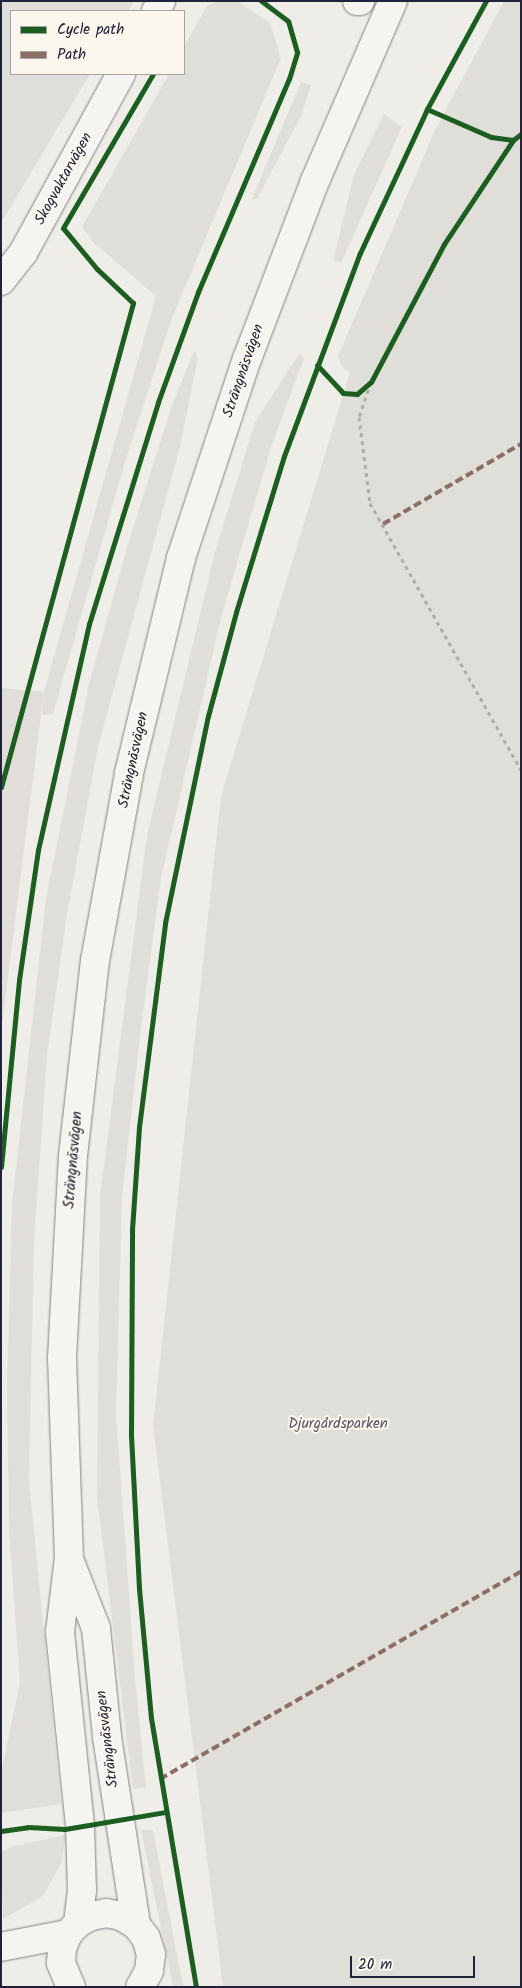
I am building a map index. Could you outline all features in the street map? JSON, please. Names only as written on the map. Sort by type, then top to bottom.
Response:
[{"type":"main road","name":"Strängnäsvägen","points":[[71,1987],[61,1963],[62,1948],[73,1929],[82,1890],[80,1826],[60,1632],[69,1558],[62,1358],[73,1156],[95,961],[129,773],[182,558],[244,368],[315,181],[393,1]]},
{"type":"main road","name":"Skogvaktarvägen","points":[[1,280],[22,253],[120,75]]},
{"type":"main road","name":"Strängnäsvägen","points":[[69,1558],[96,1628],[107,1737],[136,1925]]},
{"type":"main road","points":[[1,1947],[73,1929],[106,1913],[121,1916],[136,1925],[146,1938],[150,1954],[149,1971],[141,1986]]},
{"type":"path","points":[[375,373],[359,418],[370,503],[521,770]]},
{"type":"path","points":[[358,394],[371,382]]},
{"type":"shaded area","points":[[1,688],[44,692],[1,1032]]},
{"type":"green space","points":[[1,1],[134,1],[129,10],[10,10],[10,75],[89,75],[1,223]]},
{"type":"green space","points":[[217,1],[237,1],[270,23],[281,58],[172,318],[124,465],[53,714],[42,715],[44,692],[156,296],[93,242],[82,227],[168,75],[185,75],[185,45],[207,6]]},
{"type":"green space","name":"Djurgårdsparken","points":[[504,1],[521,1],[521,1987],[223,1987],[153,1426],[221,796],[350,372],[342,367],[338,356],[436,128]]},
{"type":"green space","points":[[301,82],[311,85],[301,116],[257,199],[252,199]]},
{"type":"green space","points":[[384,114],[402,127],[341,263],[333,261],[354,175]]},
{"type":"green space","points":[[194,351],[198,357],[180,447],[98,747],[67,914],[47,1056],[34,1240],[29,1480],[61,1804],[1,1813],[1,1774],[20,1682],[9,1529],[7,1387],[12,1204],[46,898],[89,684],[128,544],[172,405]]},
{"type":"green space","points":[[299,354],[304,358],[271,447],[221,618],[161,878],[141,1028],[122,1197],[116,1415],[135,1678],[146,1788],[133,1789],[97,1497],[100,1196],[147,835],[215,552],[255,422]]},
{"type":"green space","points":[[141,1830],[153,1830],[183,1987],[173,1987]]},
{"type":"green space","points":[[66,1835],[61,1864],[42,1897],[3,1919],[1,1852],[14,1846]]},
{"type":"marked path","points":[[383,524],[521,444]]},
{"type":"marked path","points":[[160,1779],[521,1571]]},
{"type":"cycle path","points":[[1,1167],[19,980],[38,850],[89,624],[158,402],[198,292],[289,79],[297,52],[288,21],[261,1]]},
{"type":"cycle path","points":[[196,1987],[151,1718],[139,1588],[131,1435],[132,1230],[139,1127],[165,923],[208,716],[236,612],[284,456],[360,253],[427,109],[486,1]]},
{"type":"cycle path","points":[[1,787],[133,303],[97,269],[63,228],[152,75]]},
{"type":"cycle path","points":[[427,109],[491,137],[513,140],[521,134]]},
{"type":"cycle path","points":[[317,365],[343,393],[357,394],[371,382],[444,244],[513,140]]},
{"type":"cycle path","points":[[1,1831],[28,1827],[65,1829],[165,1812]]}]
